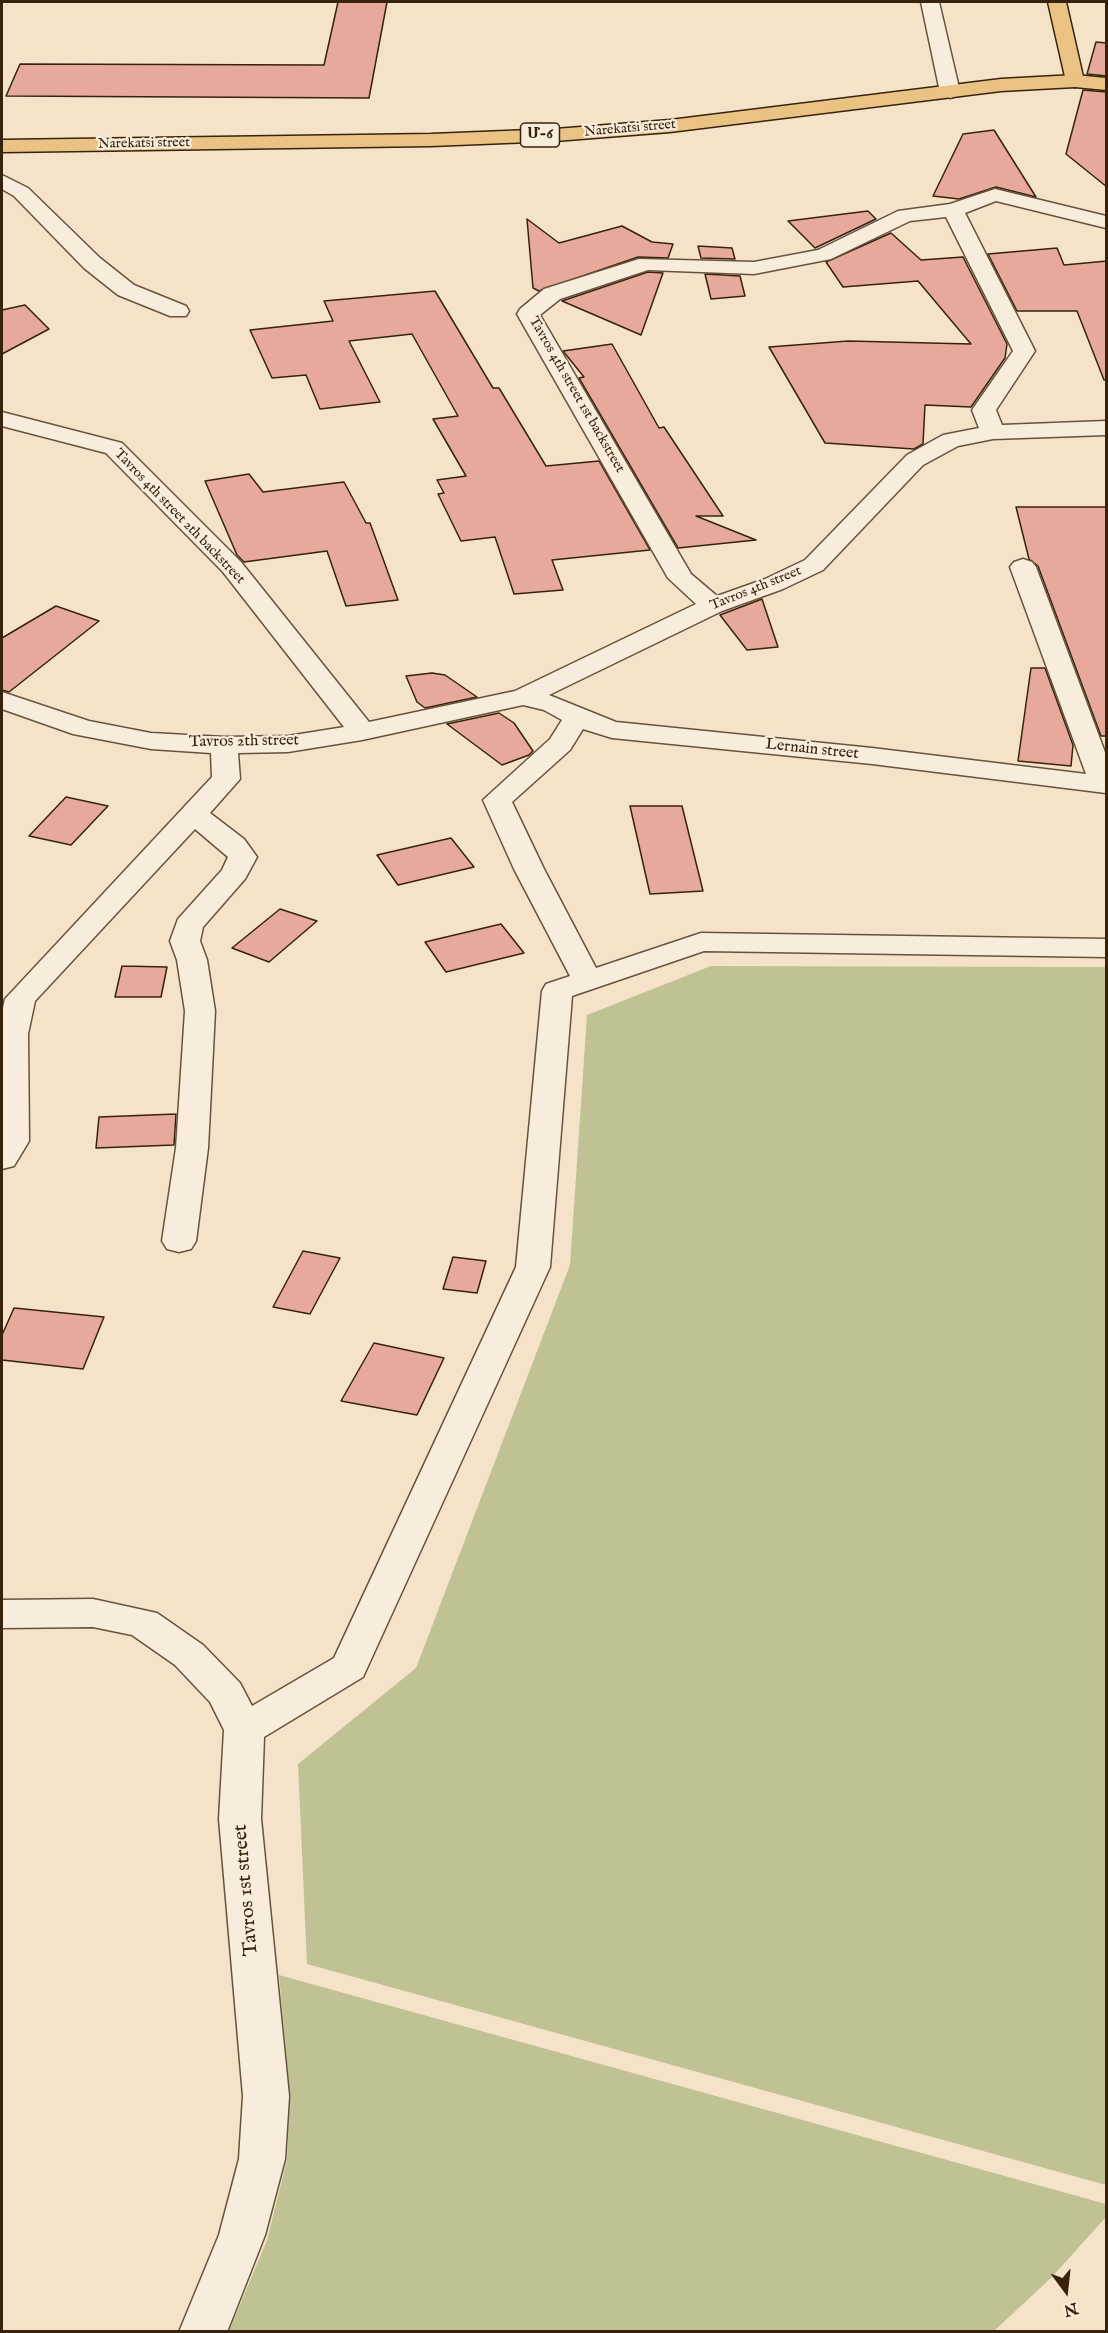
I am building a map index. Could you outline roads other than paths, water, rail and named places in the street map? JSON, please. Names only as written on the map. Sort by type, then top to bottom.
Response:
[{"type":"main road","points":[[1057,2],[1075,81]]},
{"type":"main road","name":"Narekatsi street","points":[[2,146],[431,140],[555,135],[670,126],[1012,84],[1075,81]]},
{"type":"main road","name":"Մ-6","points":[[1075,81],[1107,84]]},
{"type":"street","points":[[930,2],[950,92]]},
{"type":"street","points":[[2,181],[21,192],[92,263],[126,290],[178,311]]},
{"type":"street","points":[[993,432],[984,410],[1024,351],[953,210],[995,195],[1107,222]]},
{"type":"street","name":"Tavros 4th street 1st backstreet","points":[[713,606],[681,578],[528,314],[552,294],[647,264],[754,268],[801,260],[824,255],[904,215],[953,210]]},
{"type":"street","name":"Tavros 4th street 2th backstreet","points":[[2,419],[114,448],[232,567],[362,732]]},
{"type":"street","name":"Tavros 4th street","points":[[523,697],[713,606],[774,584],[814,565],[915,460],[951,440],[993,432],[1107,429]]},
{"type":"street","points":[[1023,567],[1106,785]]},
{"type":"street","name":"Tavros 2th street","points":[[2,700],[83,728],[151,741],[224,745],[288,744],[362,732],[523,697]]},
{"type":"street","name":"Lernain street","points":[[523,697],[553,704],[577,717],[612,730],[872,756],[1106,785]]},
{"type":"street","points":[[577,717],[560,744],[497,800],[529,869],[588,981]]},
{"type":"street","points":[[2,1159],[13,1141],[12,1034],[20,999],[226,779],[224,745]]},
{"type":"street","points":[[179,1240],[192,1148],[200,1011],[192,960],[184,941],[189,925],[235,873],[243,857],[234,845],[193,813]]},
{"type":"street","points":[[244,1730],[349,1667],[533,1267],[557,991],[701,942],[1107,948]]},
{"type":"street","name":"Tavros 1st street","points":[[2,1614],[93,1613],[143,1623],[189,1655],[226,1693],[244,1730],[240,1819],[266,2096],[262,2159],[242,2235],[203,2331]]}]
